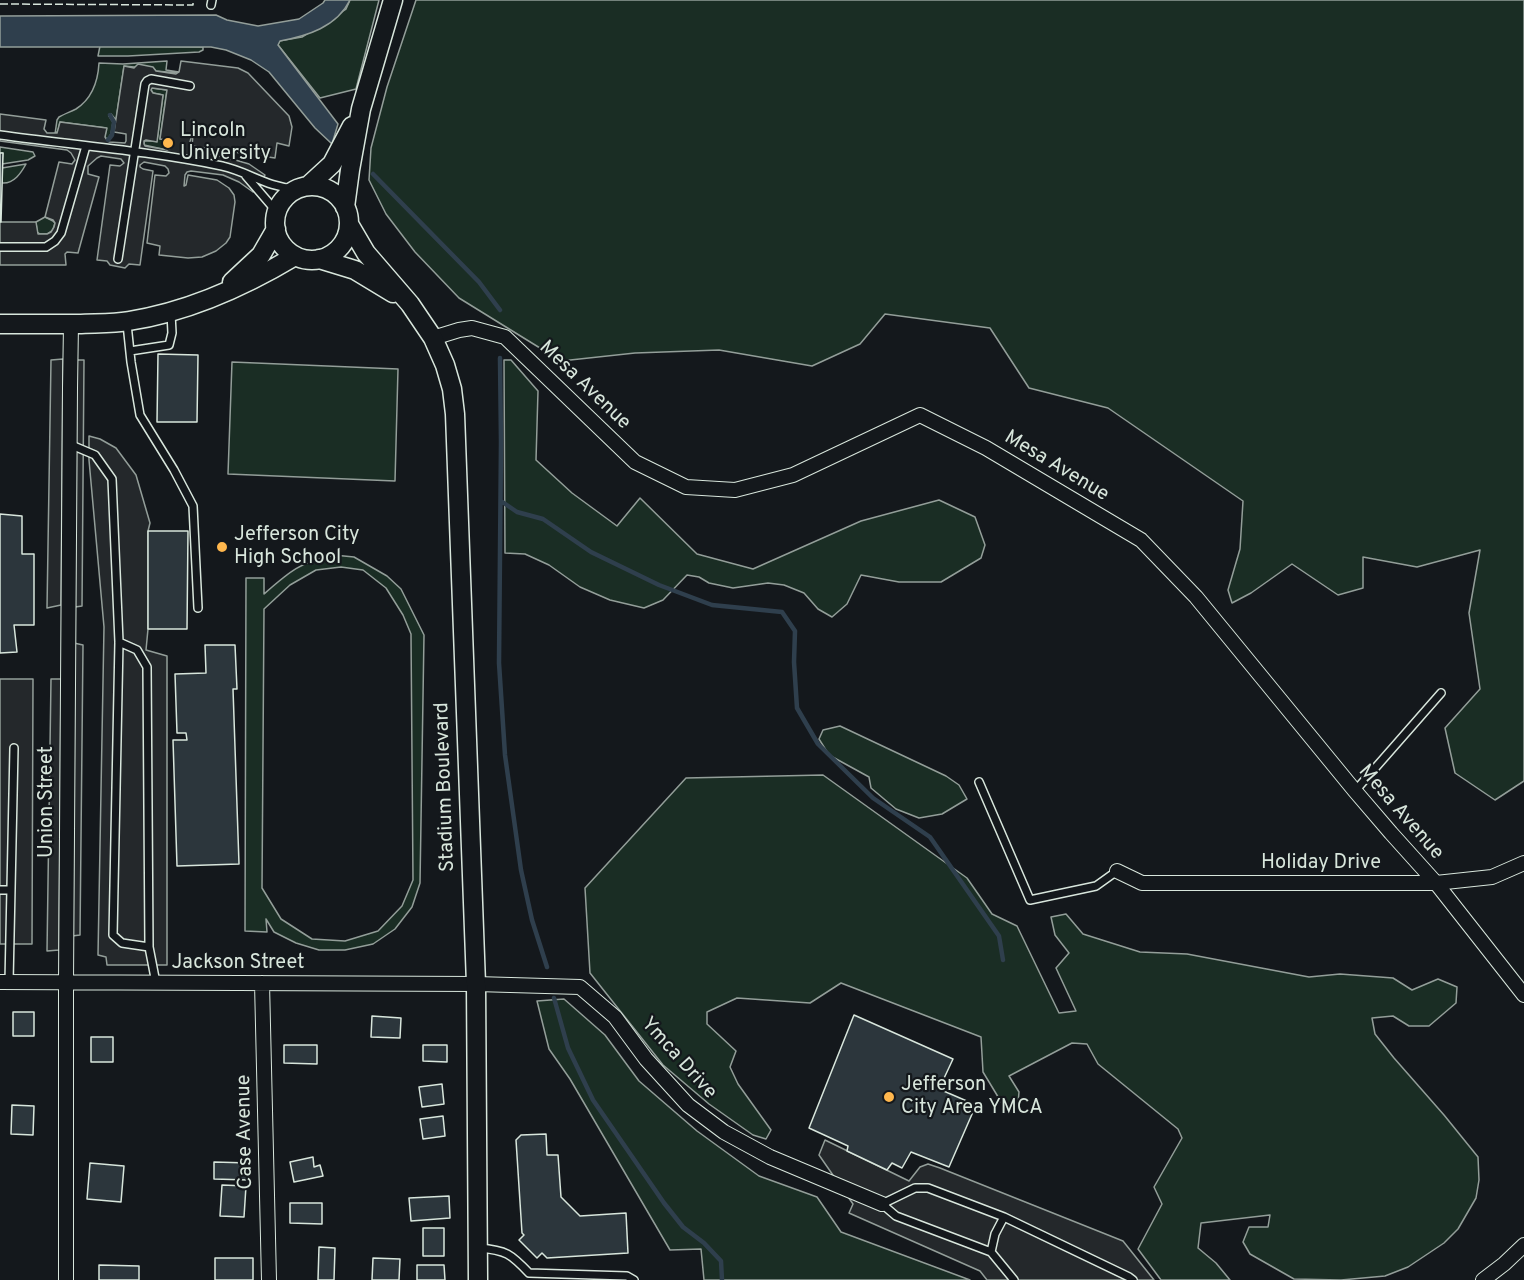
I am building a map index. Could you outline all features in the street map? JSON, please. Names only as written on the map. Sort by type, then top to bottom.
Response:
[{"type":"main road","points":[[276,220],[279,239],[285,248],[295,256],[307,259],[319,259],[331,255],[347,236],[351,161],[362,109],[393,0]]},
{"type":"main road","points":[[216,295],[261,255],[286,197],[302,188],[332,164],[362,109]]},
{"type":"main road","points":[[302,188],[321,187],[332,192],[342,200],[347,215]]},
{"type":"main road","name":"Stadium Boulevard","points":[[347,215],[366,253],[410,304],[433,338],[452,389],[455,414],[476,984],[478,1280]]},
{"type":"main road","points":[[0,324],[127,321],[171,312],[270,271],[295,256]]},
{"type":"main road","name":"Stadium Boulevard","points":[[319,259],[355,270],[410,304]]},
{"type":"street","name":"Union Street","points":[[66,1280],[71,324]]},
{"type":"street","name":"Mesa Avenue","points":[[433,338],[472,328],[505,337],[635,462],[686,487],[735,490],[793,475],[920,415],[986,448],[1141,540],[1196,597],[1354,791],[1436,883],[1524,995]]},
{"type":"street","name":"Holiday Drive","points":[[1117,871],[1142,883],[1436,883],[1492,877],[1524,863]]},
{"type":"street","name":"Jackson Street","points":[[4,982],[476,984]]},
{"type":"street","name":"Case Avenue","points":[[262,983],[269,1280]]},
{"type":"street","name":"Ymca Drive","points":[[476,984],[580,987],[615,1017],[646,1059],[688,1105],[724,1132],[770,1157],[882,1204]]},
{"type":"street","points":[[1483,1280],[1524,1245]]},
{"type":"lane","points":[[118,259],[145,84],[151,79],[189,86]]},
{"type":"lane","points":[[0,135],[224,166],[282,188],[302,188]]},
{"type":"lane","points":[[0,247],[46,247],[61,234],[86,146]]},
{"type":"lane","points":[[244,174],[276,220]]},
{"type":"lane","points":[[130,351],[169,345],[172,333],[171,312]]},
{"type":"lane","points":[[127,321],[140,415],[193,506],[198,608]]},
{"type":"lane","points":[[69,444],[94,454],[112,479],[118,642],[114,934],[122,942],[149,947]]},
{"type":"lane","points":[[118,642],[137,650],[147,667],[149,947],[156,983]]},
{"type":"lane","points":[[1354,791],[1441,693]]},
{"type":"lane","points":[[4,982],[11,890],[14,748]]},
{"type":"lane","points":[[979,782],[1030,900],[1096,886],[1117,871]]},
{"type":"lane","points":[[0,890],[11,890]]},
{"type":"lane","points":[[1014,1280],[991,1252],[896,1216],[882,1204],[915,1188],[928,1188],[1004,1217],[1133,1280]]},
{"type":"lane","points":[[991,1252],[995,1234],[1004,1217]]},
{"type":"lane","points":[[478,1248],[496,1249],[512,1256],[529,1276],[627,1276],[634,1280]]},
{"type":"green space","points":[[350,0],[379,0],[356,89],[320,98],[278,45],[279,41],[302,37],[346,9]]},
{"type":"green space","points":[[416,0],[1524,0],[1524,781],[1495,800],[1455,773],[1445,728],[1480,689],[1469,613],[1480,550],[1417,567],[1363,557],[1363,588],[1338,595],[1292,564],[1251,593],[1232,603],[1228,590],[1240,549],[1243,501],[1108,408],[1029,388],[990,328],[885,314],[860,344],[812,366],[719,350],[635,353],[561,361],[459,298],[415,252],[386,214],[369,180],[371,148],[387,87]]},
{"type":"green space","points":[[100,46],[203,47],[203,50],[98,56]]},
{"type":"green space","points":[[167,61],[166,70],[178,73],[124,66],[116,120],[111,114],[109,116],[113,122],[111,134],[107,140],[106,128],[60,122],[55,134],[59,117],[76,109],[87,100],[96,83],[99,63]]},
{"type":"green space","points":[[152,88],[167,90],[160,139],[172,141],[171,148],[167,150],[144,145],[144,141],[157,141],[163,95],[153,93]]},
{"type":"green space","points":[[0,147],[33,152],[35,156],[28,160],[2,164],[3,153],[0,153]]},
{"type":"green space","points":[[26,164],[14,180],[2,183],[2,168]]},
{"type":"green space","points":[[45,217],[55,223],[53,230],[47,234],[40,234],[37,232],[36,222]]},
{"type":"green space","points":[[504,360],[511,360],[538,391],[536,460],[572,493],[617,526],[640,498],[697,554],[753,569],[861,521],[939,500],[975,517],[985,545],[981,558],[941,582],[899,582],[861,575],[847,604],[832,617],[818,609],[804,593],[784,585],[768,583],[733,588],[687,575],[663,600],[644,608],[610,600],[580,587],[549,565],[525,554],[505,553]]},
{"type":"green space","points":[[232,362],[398,369],[395,481],[228,474]]},
{"type":"green space","points":[[334,555],[354,557],[387,576],[401,589],[424,635],[420,883],[412,907],[395,929],[373,944],[345,950],[319,950],[296,943],[274,932],[266,919],[267,932],[245,931],[246,578],[264,578],[264,594],[296,569],[312,561]],"holes":[[[341,567],[363,570],[386,588],[403,615],[411,634],[413,880],[402,906],[378,931],[345,941],[312,939],[281,919],[262,888],[264,609],[290,585],[316,570]]]},
{"type":"green space","points":[[840,726],[946,776],[959,785],[967,799],[942,814],[919,818],[896,809],[871,788],[869,777],[829,755],[819,739],[823,730]]},
{"type":"green space","points":[[823,775],[967,878],[992,914],[1017,926],[1059,1013],[1076,1011],[1056,968],[1069,953],[1055,935],[1051,917],[1066,914],[1083,934],[1140,952],[1187,954],[1309,977],[1340,974],[1393,978],[1412,990],[1438,979],[1457,987],[1456,1003],[1429,1026],[1409,1026],[1393,1016],[1372,1018],[1375,1034],[1478,1157],[1479,1180],[1476,1198],[1458,1229],[1444,1243],[1408,1267],[1385,1276],[1341,1280],[1294,1279],[1250,1254],[1243,1242],[1249,1227],[1268,1227],[1270,1215],[1201,1223],[1198,1248],[1216,1263],[1230,1280],[1161,1280],[1138,1249],[1162,1204],[1154,1187],[1182,1138],[1178,1129],[1098,1064],[1087,1044],[1072,1043],[1009,1076],[1019,1092],[1018,1104],[1003,1105],[983,1072],[981,1037],[841,983],[810,1003],[737,998],[707,1012],[707,1024],[736,1051],[730,1067],[738,1084],[771,1130],[766,1139],[753,1135],[709,1104],[663,1065],[590,973],[585,888],[686,778]]},
{"type":"green space","points":[[564,999],[605,1035],[639,1081],[697,1131],[759,1176],[817,1197],[841,1232],[970,1280],[704,1280],[701,1249],[670,1250],[570,1079],[549,1049],[537,1001]]},
{"type":"shaded area","points":[[181,61],[238,68],[248,73],[289,116],[292,127],[289,146],[277,143],[275,158],[192,146],[192,134],[189,146],[191,150],[249,164],[265,175],[253,192],[223,175],[191,171],[185,175],[184,186],[188,175],[217,180],[229,188],[234,195],[230,237],[226,243],[216,251],[202,257],[159,255],[160,246],[147,243],[155,175],[166,176],[169,173],[165,166],[144,162],[140,167],[153,171],[140,265],[129,264],[125,268],[97,260],[110,165],[120,166],[124,163],[121,159],[101,156],[88,166],[88,174],[99,177],[78,253],[67,252],[65,254],[66,265],[0,265],[0,222],[36,222],[38,234],[51,232],[55,223],[45,217],[59,162],[72,164],[75,160],[67,150],[0,141],[0,114],[46,120],[44,129],[47,133],[57,133],[60,122],[107,128],[105,137],[109,142],[125,143],[126,134],[114,132],[124,66],[134,68],[138,64],[153,67],[156,71],[176,74],[179,72]],"holes":[[[152,88],[167,90],[160,139],[173,143],[167,150],[145,146],[144,141],[146,140],[157,142],[163,95],[153,93],[151,90]]]},
{"type":"shaded area","points":[[63,359],[61,605],[47,608],[51,360]]},
{"type":"shaded area","points":[[72,360],[84,360],[82,606],[68,608]]},
{"type":"shaded area","points":[[89,436],[116,448],[136,475],[150,523],[146,650],[167,656],[167,965],[107,965],[106,957],[98,955],[104,627],[89,460]]},
{"type":"shaded area","points":[[74,643],[83,645],[80,935],[72,936]]},
{"type":"shaded area","points":[[0,679],[33,679],[32,944],[0,944]]},
{"type":"shaded area","points":[[51,679],[61,679],[59,950],[47,951]]},
{"type":"shaded area","points":[[825,1140],[909,1181],[920,1167],[928,1164],[1123,1241],[1154,1280],[987,1280],[980,1271],[849,1213],[853,1204],[819,1155]]},
{"type":"water","points":[[325,0],[350,0],[329,24],[311,33],[280,41],[278,45],[338,124],[332,144],[315,128],[269,72],[251,60],[226,50],[211,47],[0,47],[0,16],[216,15],[227,20],[258,26],[299,19]]},
{"type":"building","points":[[0,153],[3,153],[1,222],[0,222]]},
{"type":"building","points":[[158,354],[198,355],[197,422],[157,422]]},
{"type":"building","points":[[0,514],[22,516],[22,554],[34,554],[34,625],[14,625],[17,652],[0,653]]},
{"type":"building","points":[[148,531],[188,531],[187,629],[148,629]]},
{"type":"building","points":[[205,645],[235,645],[237,689],[233,689],[239,864],[177,866],[173,740],[187,740],[186,733],[177,733],[175,674],[206,673]]},
{"type":"building","points":[[13,1012],[34,1012],[34,1036],[13,1036]]},
{"type":"building","name":"Jefferson City Area YMCA","points":[[854,1015],[953,1059],[939,1089],[976,1105],[949,1167],[911,1152],[902,1168],[892,1163],[887,1170],[847,1151],[848,1146],[809,1128]]},
{"type":"building","points":[[372,1016],[401,1018],[400,1038],[371,1037]]},
{"type":"building","points":[[91,1037],[113,1037],[113,1062],[91,1062]]},
{"type":"building","points":[[284,1045],[317,1045],[317,1064],[284,1063]]},
{"type":"building","points":[[423,1045],[447,1045],[447,1062],[423,1061]]},
{"type":"building","points":[[442,1084],[444,1104],[422,1107],[419,1087]]},
{"type":"building","points":[[12,1105],[34,1106],[33,1135],[11,1134]]},
{"type":"building","points":[[443,1116],[445,1136],[423,1139],[420,1119]]},
{"type":"building","points":[[546,1134],[547,1155],[558,1155],[561,1197],[580,1216],[626,1213],[628,1253],[547,1258],[542,1253],[537,1258],[519,1240],[524,1235],[522,1233],[516,1140],[521,1135]]},
{"type":"building","points":[[313,1157],[314,1167],[320,1165],[323,1176],[294,1182],[290,1162]]},
{"type":"building","points":[[214,1162],[249,1163],[249,1180],[214,1179]]},
{"type":"building","points":[[90,1163],[124,1166],[121,1202],[87,1199]]},
{"type":"building","points":[[222,1185],[246,1186],[244,1217],[220,1216]]},
{"type":"building","points":[[449,1196],[450,1218],[411,1221],[409,1198]]},
{"type":"building","points":[[290,1203],[322,1203],[322,1224],[290,1223]]},
{"type":"building","points":[[423,1228],[444,1228],[444,1256],[423,1256]]},
{"type":"building","points":[[319,1247],[335,1248],[334,1280],[318,1280]]},
{"type":"building","points":[[215,1258],[253,1258],[253,1280],[215,1280]]},
{"type":"building","points":[[373,1258],[400,1259],[399,1280],[372,1280]]},
{"type":"building","points":[[99,1265],[139,1266],[139,1280],[99,1280]]},
{"type":"building","points":[[417,1265],[444,1265],[445,1280],[417,1280]]},
{"type":"waterway","points":[[108,140],[112,135],[114,122],[110,115]]},
{"type":"waterway","points":[[373,174],[479,282],[500,310]]},
{"type":"waterway","points":[[500,358],[499,663],[505,755],[521,870],[532,920],[547,967]]},
{"type":"waterway","points":[[501,501],[517,512],[543,519],[591,552],[659,585],[712,605],[782,612],[795,631],[794,662],[797,708],[818,744],[873,798],[930,837],[999,936],[1003,960]]},
{"type":"waterway","points":[[554,998],[568,1048],[593,1100],[683,1227],[704,1243],[721,1261],[722,1280]]},
{"type":"fence","points":[[0,4],[193,5],[193,0]]},
{"type":"place","name":"Lincoln University","points":[[168,143]]},
{"type":"place","name":"Jefferson City High School","points":[[222,547]]},
{"type":"place","name":"Jefferson City Area YMCA","points":[[889,1097]]}]
